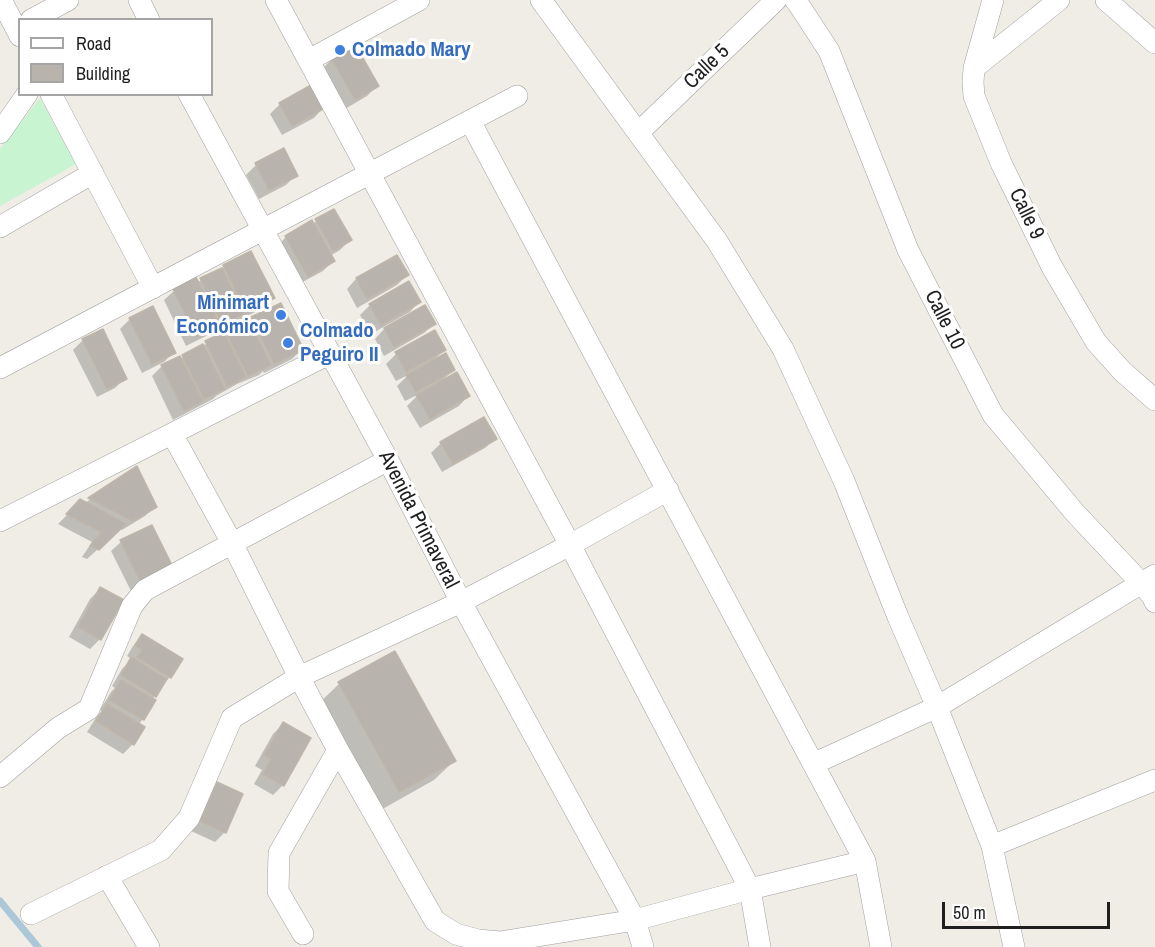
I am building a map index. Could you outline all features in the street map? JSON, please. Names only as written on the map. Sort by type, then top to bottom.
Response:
[{"type":"street","points":[[1,0],[18,23]]},
{"type":"street","points":[[37,18],[68,0]]},
{"type":"street","points":[[138,0],[148,18]]},
{"type":"street","points":[[276,0],[570,545],[750,889],[760,947]]},
{"type":"street","points":[[309,60],[419,0]]},
{"type":"street","points":[[541,0],[717,241],[783,349],[844,481],[992,846],[1014,947]]},
{"type":"street","name":"Calle 5","points":[[638,133],[776,0]]},
{"type":"street","name":"Calle 10","points":[[795,0],[829,51],[908,249],[993,415],[1076,514],[1148,579],[1155,602]]},
{"type":"street","name":"Calle 9","points":[[993,0],[973,82],[974,96],[1001,163],[1052,267],[1096,342],[1122,371],[1155,400]]},
{"type":"street","points":[[975,68],[1059,0]]},
{"type":"street","points":[[1106,0],[1155,43]]},
{"type":"street","points":[[0,132],[26,96]]},
{"type":"street","points":[[52,96],[153,288]]},
{"type":"street","name":"Avenida Primaveral","points":[[190,96],[634,920],[643,947]]},
{"type":"street","points":[[0,368],[517,96]]},
{"type":"street","points":[[470,121],[865,861],[881,947]]},
{"type":"street","points":[[0,227],[93,173]]},
{"type":"street","points":[[0,521],[329,354]]},
{"type":"street","points":[[172,434],[232,543],[338,750],[435,921],[456,934],[501,944],[634,920],[865,861]]},
{"type":"street","points":[[0,776],[58,728],[89,709],[132,606],[145,590],[388,460]]},
{"type":"street","points":[[31,914],[161,850],[189,818],[232,718],[299,677],[461,602],[668,490]]},
{"type":"street","points":[[813,764],[937,707],[1148,579]]},
{"type":"street","points":[[303,934],[278,891],[279,853],[338,750]]},
{"type":"street","points":[[992,846],[1155,780]]},
{"type":"street","points":[[107,876],[148,947]]},
{"type":"green space","points":[[40,98],[76,164],[0,206],[0,149]]},
{"type":"building","points":[[355,44],[379,86],[355,100],[331,58]]},
{"type":"building","points":[[313,84],[325,108],[292,126],[279,103]]},
{"type":"building","points":[[284,148],[298,176],[269,190],[255,163]]},
{"type":"building","points":[[334,209],[352,240],[333,251],[315,219]]},
{"type":"building","points":[[312,220],[335,261],[308,277],[285,236]]},
{"type":"building","points":[[251,251],[275,298],[246,312],[223,265]]},
{"type":"building","points":[[397,255],[409,275],[367,299],[356,278]]},
{"type":"building","points":[[222,268],[244,314],[222,324],[200,278]]},
{"type":"building","points":[[196,277],[220,325],[196,337],[173,289]]},
{"type":"building","points":[[409,281],[421,302],[381,325],[369,304]]},
{"type":"building","points":[[281,303],[304,350],[274,364],[251,317]]},
{"type":"building","points":[[425,305],[436,324],[394,347],[384,328]]},
{"type":"building","points":[[153,306],[176,353],[152,364],[129,318]]},
{"type":"building","points":[[247,317],[271,365],[248,376],[224,328]]},
{"type":"building","points":[[103,329],[127,379],[107,389],[82,339]]},
{"type":"building","points":[[435,330],[446,350],[406,372],[395,352]]},
{"type":"building","points":[[224,332],[246,377],[227,387],[205,341]]},
{"type":"building","points":[[203,344],[225,389],[204,399],[182,355]]},
{"type":"building","points":[[446,353],[455,370],[416,392],[406,375]]},
{"type":"building","points":[[180,356],[203,401],[184,411],[161,365]]},
{"type":"building","points":[[457,372],[470,396],[430,419],[416,395]]},
{"type":"building","points":[[484,417],[497,439],[453,464],[440,442]]},
{"type":"building","points":[[137,466],[157,507],[133,521],[88,498]]},
{"type":"building","points":[[80,499],[126,524],[99,550],[90,546],[101,532],[66,514]]},
{"type":"building","points":[[152,525],[175,571],[143,587],[120,540]]},
{"type":"building","points":[[100,587],[124,600],[101,640],[78,627]]},
{"type":"building","points":[[142,634],[183,659],[171,678],[137,657],[142,650],[135,645]]},
{"type":"building","points":[[395,651],[456,761],[399,792],[338,682]]},
{"type":"building","points":[[131,657],[167,679],[156,697],[121,675]]},
{"type":"building","points":[[121,680],[156,700],[144,720],[109,700]]},
{"type":"building","points":[[107,704],[145,727],[134,745],[96,721]]},
{"type":"building","points":[[283,722],[311,738],[284,786],[263,774],[271,759],[264,755]]},
{"type":"building","points":[[217,782],[243,794],[226,833],[200,821]]},
{"type":"waterway","points":[[0,901],[38,947]]},
{"type":"place","name":"Colmado Mary","points":[[340,50]]},
{"type":"place","name":"Minimart Económico","points":[[281,315]]},
{"type":"place","name":"Colmado Peguiro II","points":[[288,343]]}]
